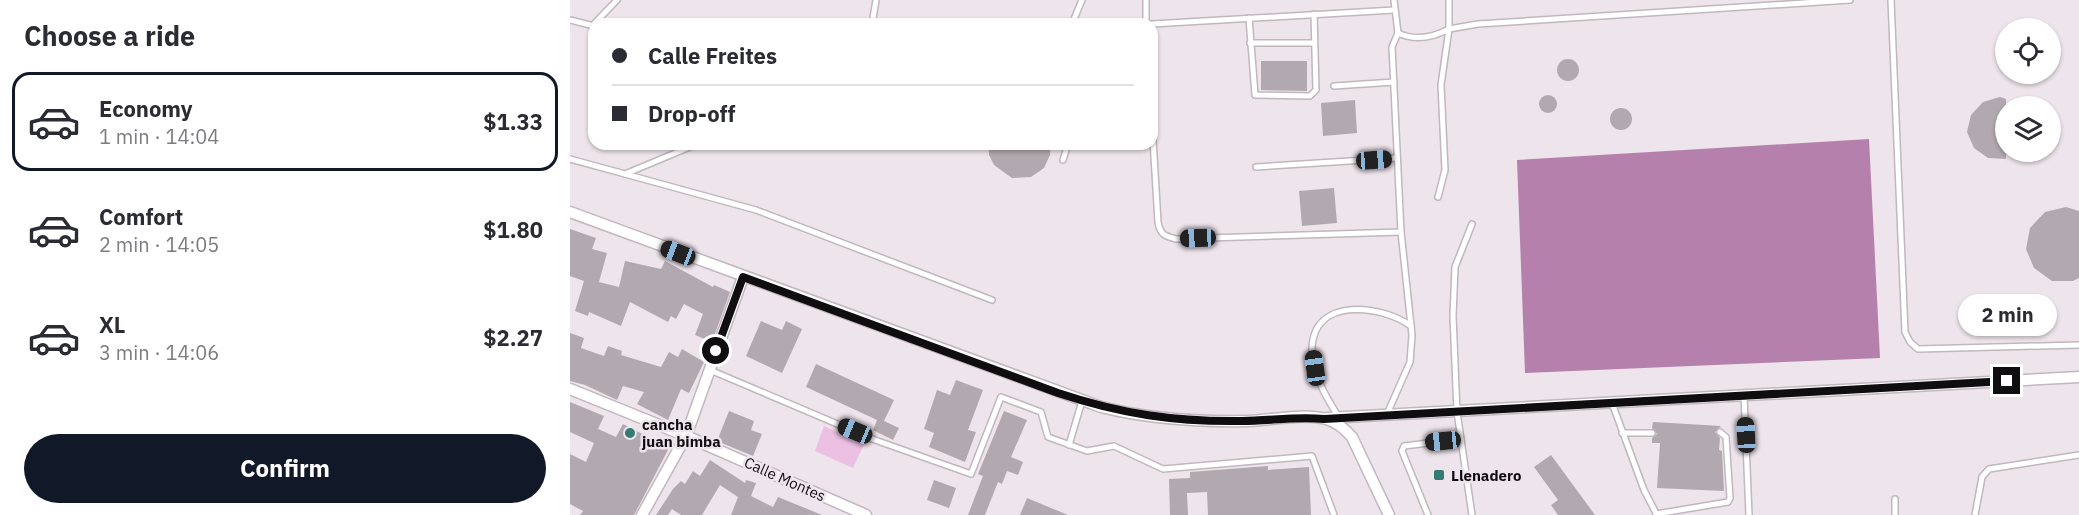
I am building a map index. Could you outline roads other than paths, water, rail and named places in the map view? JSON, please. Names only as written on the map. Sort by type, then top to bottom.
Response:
[{"type":"street","points":[[570,212],[1082,401],[1157,418],[1220,421],[1312,417],[1324,419],[2079,377]]},
{"type":"street","points":[[642,515],[686,436],[743,277]]},
{"type":"street","name":"Calle Montes","points":[[570,389],[686,436],[862,514]]},
{"type":"street","points":[[1324,419],[1344,428],[1352,437],[1389,515]]},
{"type":"lane","points":[[600,18],[617,0]]},
{"type":"lane","points":[[873,18],[876,0]]},
{"type":"lane","points":[[1074,18],[1082,0]]},
{"type":"lane","points":[[1146,0],[1146,18]]},
{"type":"lane","points":[[1387,415],[1410,362],[1411,326],[1401,232],[1397,158],[1392,47],[1398,33],[1394,0]]},
{"type":"lane","points":[[1438,197],[1445,170],[1441,85],[1449,29],[1449,0]]},
{"type":"lane","points":[[1398,33],[1409,38],[1423,38],[1449,29],[1478,24],[1850,0]]},
{"type":"lane","points":[[1891,0],[1905,332],[1910,342],[1917,349],[2079,345]]},
{"type":"lane","points":[[1158,24],[1394,10]]},
{"type":"lane","points":[[1249,18],[1255,95],[1310,96],[1316,90],[1314,14]]},
{"type":"lane","points":[[570,20],[588,25]]},
{"type":"lane","points":[[1250,43],[1314,43]]},
{"type":"lane","points":[[1334,86],[1394,82]]},
{"type":"lane","points":[[625,174],[683,150]]},
{"type":"lane","points":[[1063,160],[1066,150]]},
{"type":"lane","points":[[1154,150],[1159,231],[1165,237],[1176,239],[1401,232]]},
{"type":"lane","points":[[1256,167],[1397,158]]},
{"type":"lane","points":[[570,159],[756,210],[992,300]]},
{"type":"lane","points":[[1472,224],[1455,267],[1453,316],[1457,412],[1472,515]]},
{"type":"lane","points":[[1339,418],[1315,368],[1312,347],[1322,320],[1333,313],[1354,309],[1396,315],[1411,326]]},
{"type":"lane","points":[[710,370],[875,440],[971,474],[1001,397],[1041,412],[1048,437],[1087,451],[1114,446],[1163,469],[1312,456],[1334,515]]},
{"type":"lane","points":[[1744,395],[1749,515]]},
{"type":"lane","points":[[1069,445],[1082,401]]},
{"type":"lane","points":[[1612,403],[1656,514],[1728,502],[1730,498],[1726,437],[1720,432]]},
{"type":"lane","points":[[1622,433],[1652,433]]},
{"type":"lane","points":[[1428,515],[1402,451],[1404,446],[1461,439]]},
{"type":"lane","points":[[1975,515],[1982,477],[1989,469],[2079,455]]},
{"type":"lane","points":[[1895,499],[1895,515]]},
{"type":"place","name":"cancha juan bimba","points":[[630,433]]},
{"type":"place","name":"Llenadero","points":[[1439,475]]}]
